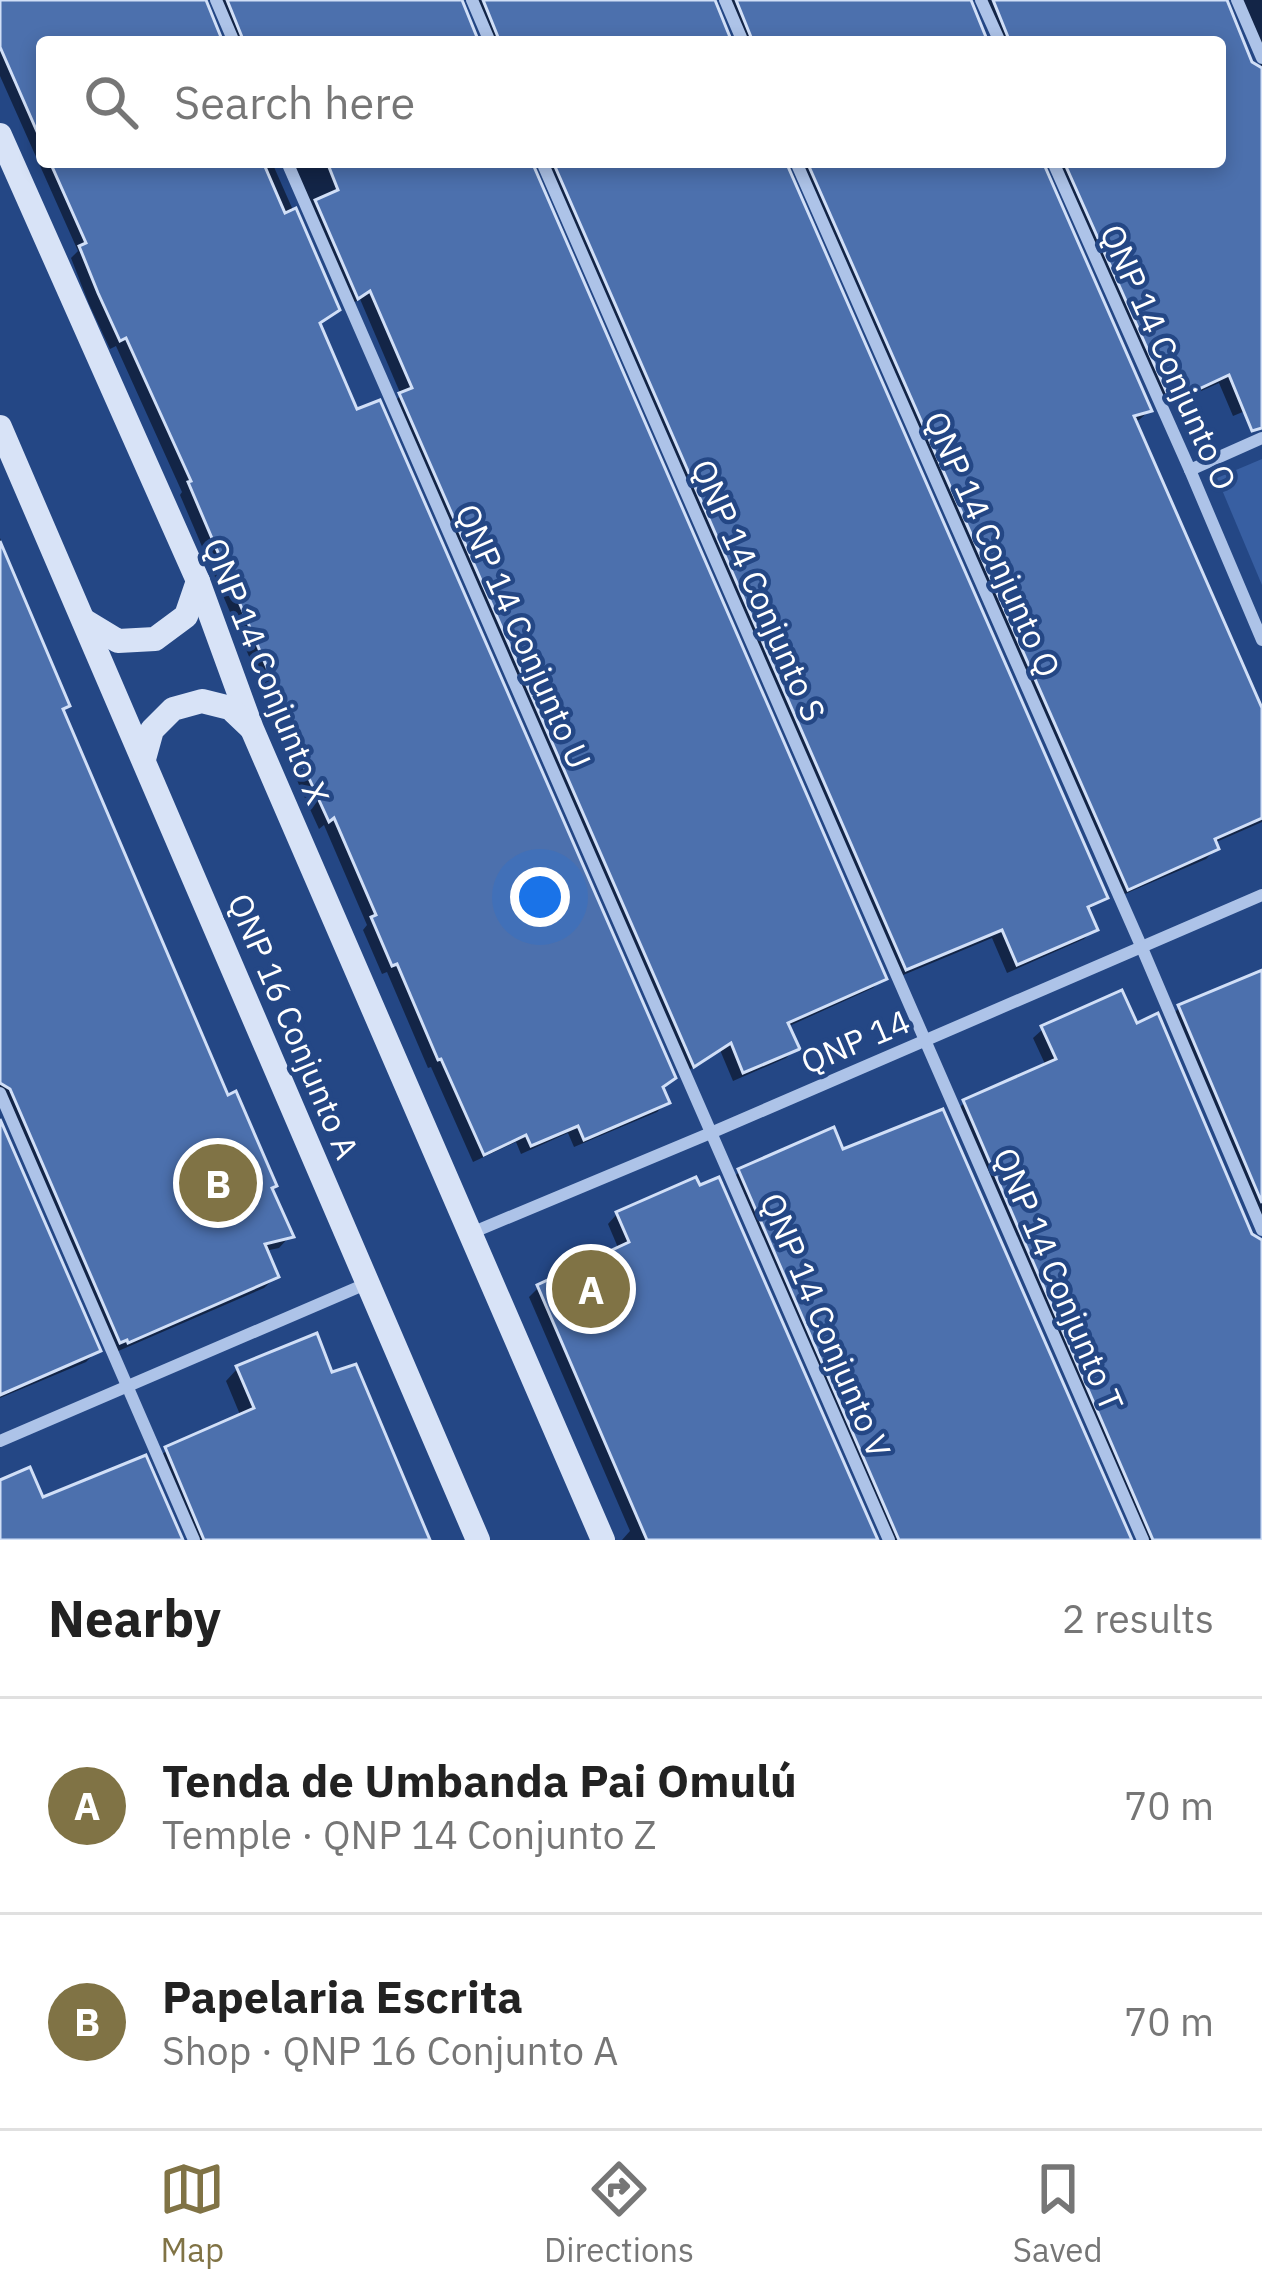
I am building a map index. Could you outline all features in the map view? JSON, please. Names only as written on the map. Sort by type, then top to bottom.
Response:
[{"type":"street","points":[[215,0],[231,36]]},
{"type":"street","points":[[472,0],[487,36]]},
{"type":"street","points":[[725,0],[740,36]]},
{"type":"street","points":[[981,0],[997,36]]},
{"type":"street","points":[[1237,0],[1262,58]]},
{"type":"street","name":"QNP 14 Conjunto X","points":[[0,135],[198,580],[252,729],[603,1540]]},
{"type":"street","name":"QNP 14 Conjunto U","points":[[289,168],[712,1132]]},
{"type":"street","name":"QNP 14 Conjunto S","points":[[545,168],[926,1040]]},
{"type":"street","name":"QNP 14 Conjunto Q","points":[[799,168],[1262,1230]]},
{"type":"street","name":"QNP 14 Conjunto O","points":[[1056,168],[1262,640]]},
{"type":"street","name":"QNP 16 Conjunto A","points":[[0,428],[478,1540]]},
{"type":"street","points":[[1190,470],[1262,438]]},
{"type":"street","points":[[85,621],[118,641],[155,639],[186,616],[198,580]]},
{"type":"street","points":[[145,759],[152,730],[173,709],[202,701],[230,708],[252,729]]},
{"type":"street","name":"QNP 14","points":[[469,1234],[1262,895]]},
{"type":"street","name":"QNP 14 Conjunto T","points":[[926,1040],[1143,1540]]},
{"type":"street","points":[[0,1093],[194,1540]]},
{"type":"street","name":"QNP 14 Conjunto V","points":[[712,1132],[889,1540]]},
{"type":"street","points":[[0,1442],[368,1283]]},
{"type":"shaded area","points":[[1262,459],[1262,585],[1217,478]]},
{"type":"building","points":[[0,0],[206,0],[221,36],[36,36],[36,129],[0,47]]},
{"type":"building","points":[[227,0],[462,0],[477,36],[242,36]]},
{"type":"building","points":[[483,0],[715,0],[730,36],[498,36]]},
{"type":"building","points":[[736,0],[971,0],[986,36],[751,36]]},
{"type":"building","points":[[993,0],[1227,0],[1252,62],[1262,68],[1262,428],[1252,431],[1229,375],[1171,402],[1067,168],[1226,168],[1226,36],[1008,36]]},
{"type":"building","points":[[53,168],[266,168],[285,213],[296,208],[340,310],[320,323],[357,409],[380,400],[676,1078],[663,1087],[670,1103],[584,1140],[578,1126],[531,1146],[526,1135],[484,1155],[397,964],[392,966],[371,917],[376,915],[334,818],[329,822],[307,774],[191,481],[126,338],[120,341],[98,293],[79,246],[86,243]]},
{"type":"building","points":[[329,168],[535,168],[887,979],[788,1023],[800,1049],[743,1073],[731,1043],[694,1067],[399,393],[412,388],[370,291],[358,299],[315,200],[338,190]]},
{"type":"building","points":[[556,168],[789,168],[1108,898],[1088,907],[1098,930],[1017,965],[1002,930],[906,970]]},
{"type":"building","points":[[810,168],[1046,168],[1152,411],[1134,416],[1262,708],[1262,818],[1215,839],[1219,849],[1128,890]]},
{"type":"building","points":[[0,541],[70,706],[63,709],[228,1095],[236,1091],[294,1237],[265,1244],[279,1277],[128,1343],[120,1343],[10,1089],[0,1083]]},
{"type":"building","points":[[1262,970],[1262,1203],[1178,1005]]},
{"type":"building","points":[[1122,990],[1137,1023],[1158,1013],[1252,1234],[1262,1240],[1262,1540],[1153,1540],[963,1100],[1056,1059],[1041,1026]]},
{"type":"building","points":[[943,1109],[1132,1540],[899,1540],[738,1169],[834,1127],[843,1149]]},
{"type":"building","points":[[0,1119],[101,1351],[0,1395]]},
{"type":"building","points":[[696,1177],[700,1185],[719,1177],[878,1540],[647,1540],[537,1285],[629,1242],[616,1212]]},
{"type":"building","points":[[317,1333],[332,1372],[356,1364],[430,1540],[204,1540],[165,1447],[254,1408],[236,1366]]},
{"type":"building","points":[[146,1455],[183,1540],[0,1540],[0,1480],[30,1467],[43,1497]]},
{"type":"place","name":"Papelaria Escrita","points":[[218,1183]]},
{"type":"place","name":"Tenda de Umbanda Pai Omulú","points":[[591,1289]]}]
